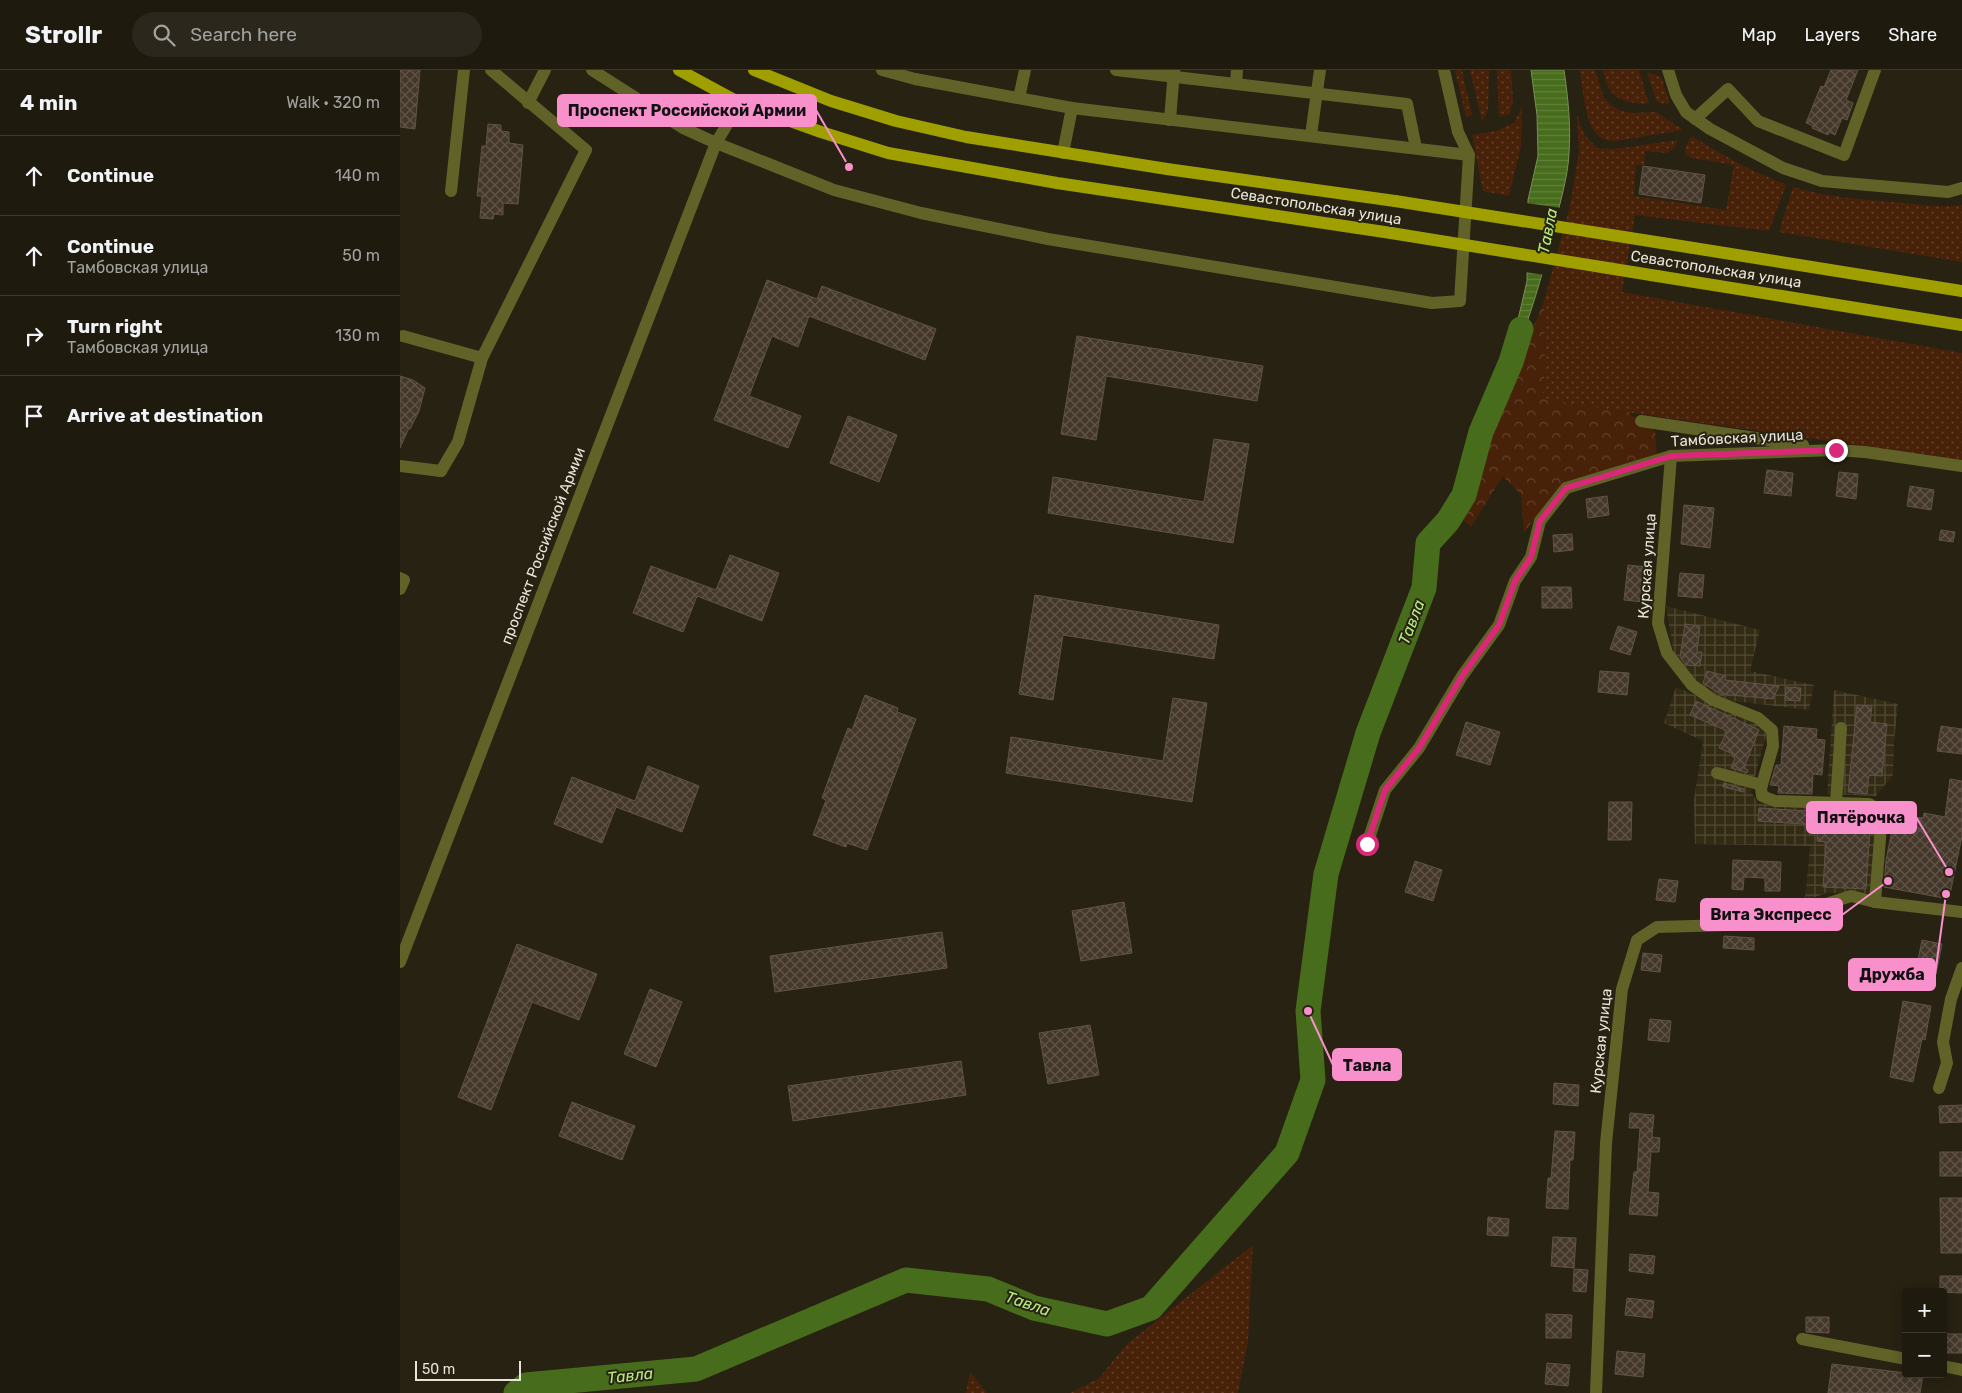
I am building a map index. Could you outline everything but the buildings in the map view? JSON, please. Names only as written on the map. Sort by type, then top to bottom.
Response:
[{"type":"main road","name":"Севастопольская улица","points":[[679,70],[740,103],[821,132],[888,153],[1057,183],[1391,233],[1962,325]]},
{"type":"main road","name":"Севастопольская улица","points":[[754,70],[831,101],[896,121],[966,137],[1063,153],[1395,201],[1962,291]]},
{"type":"street","points":[[451,191],[464,70]]},
{"type":"street","points":[[400,466],[442,471],[458,442],[482,358],[586,150],[491,70]]},
{"type":"street","points":[[528,103],[545,70]]},
{"type":"street","points":[[592,70],[683,128],[834,190],[921,213],[1048,239],[1432,303],[1460,300],[1470,155],[1458,132],[1444,70]]},
{"type":"street","points":[[882,70],[915,79],[1072,108],[1470,155]]},
{"type":"street","points":[[1019,98],[1025,70]]},
{"type":"street","points":[[1116,70],[1174,74],[1236,84],[1407,104],[1416,148]]},
{"type":"street","points":[[1236,84],[1237,70]]},
{"type":"street","points":[[1311,135],[1320,70]]},
{"type":"street","points":[[1668,70],[1679,103],[1686,112],[1735,144],[1783,168],[1822,181],[1948,192],[1962,188]]},
{"type":"street","points":[[1695,119],[1728,89],[1758,121],[1844,155],[1875,70]]},
{"type":"street","points":[[1170,120],[1174,74]]},
{"type":"street","name":"проспект Российской Армии","points":[[400,962],[716,143],[740,103]]},
{"type":"street","points":[[1063,153],[1072,108]]},
{"type":"street","points":[[403,336],[482,358]]},
{"type":"street","points":[[1641,422],[1836,450]]},
{"type":"street","name":"Тамбовская улица","points":[[1367,844],[1385,790],[1419,748],[1462,676],[1499,625],[1515,581],[1531,557],[1540,521],[1566,488],[1671,456],[1836,450],[1865,452],[1962,466]]},
{"type":"street","name":"Курская улица","points":[[1671,456],[1658,623],[1666,653],[1692,685],[1713,700],[1758,718],[1772,730],[1773,746],[1762,785]]},
{"type":"street","points":[[400,578],[404,580],[400,589]]},
{"type":"street","points":[[1836,803],[1841,728]]},
{"type":"street","points":[[1717,773],[1762,785],[1762,796],[1775,801],[1869,804],[1879,810],[1881,826],[1875,902]]},
{"type":"street","name":"Курская улица","points":[[1596,1393],[1606,1143],[1622,989],[1637,940],[1657,928],[1764,924],[1852,896],[1875,902],[1962,912]]},
{"type":"street","points":[[1939,1088],[1946,1063],[1943,1042],[1952,999],[1962,968]]},
{"type":"street","points":[[1802,1339],[1902,1358]]},
{"type":"street","points":[[1947,1367],[1962,1370]]},
{"type":"shaded area","points":[[1666,606],[1760,630],[1750,671],[1814,685],[1809,710],[1725,700],[1691,680],[1674,656]]},
{"type":"shaded area","points":[[1676,687],[1758,722],[1767,731],[1751,792],[1758,803],[1863,807],[1872,810],[1876,817],[1872,893],[1826,893],[1805,901],[1810,846],[1695,844],[1694,800],[1703,741],[1664,723]]},
{"type":"shaded area","points":[[1834,690],[1898,704],[1893,775],[1876,796],[1827,794]]},
{"type":"green space","points":[[1455,70],[1462,70],[1472,115],[1466,117]]},
{"type":"green space","points":[[1470,70],[1489,70],[1488,110],[1482,122]]},
{"type":"green space","points":[[1497,70],[1511,70],[1513,100],[1510,114],[1499,117]]},
{"type":"green space","points":[[1580,70],[1595,70],[1604,98],[1619,110],[1631,113],[1656,112],[1683,130],[1616,141],[1605,140],[1597,134],[1588,115]]},
{"type":"green space","points":[[1603,70],[1639,70],[1649,104],[1618,98],[1608,87]]},
{"type":"green space","points":[[1647,72],[1661,77],[1670,104],[1659,103],[1656,100]]},
{"type":"green space","points":[[1522,107],[1521,146],[1509,196],[1483,191],[1472,135],[1496,131],[1514,123]]},
{"type":"green space","points":[[1577,115],[1584,134],[1597,148],[1614,149],[1678,140],[1674,148],[1667,153],[1645,151],[1644,165],[1636,165],[1634,196],[1726,210],[1734,165],[1692,158],[1686,155],[1685,148],[1691,136],[1743,166],[1786,185],[1769,231],[1635,215],[1622,292],[1962,353],[1962,460],[1542,400],[1545,369],[1544,301],[1570,206],[1579,152]]},
{"type":"green space","points":[[1793,187],[1855,199],[1927,205],[1962,205],[1962,262],[1779,232]]},
{"type":"green space","points":[[1544,301],[1545,369],[1542,399],[1629,412],[1655,431],[1657,454],[1556,490],[1524,533],[1521,495],[1503,476],[1471,527],[1462,519],[1494,423]]},
{"type":"green space","points":[[1253,1245],[1248,1341],[1238,1393],[1070,1393],[1098,1379],[1127,1344]]},
{"type":"green space","points":[[970,1372],[987,1393],[966,1393]]},
{"type":"water","points":[[1531,70],[1564,70],[1569,112],[1569,153],[1564,189],[1541,277],[1525,329],[1511,362],[1516,328],[1527,281],[1528,200],[1538,156],[1537,115]]},
{"type":"pier","points":[[1526,203],[1561,208],[1545,275],[1525,272]]},
{"type":"waterway","name":"Тавла","points":[[516,1393],[526,1385],[696,1369],[906,1280],[988,1289],[1034,1308],[1107,1324],[1151,1308],[1287,1153],[1313,1080],[1308,1011],[1326,874],[1368,733],[1424,588],[1428,543],[1448,521],[1464,495],[1481,432],[1511,362],[1521,329]]},
{"type":"place","name":"Проспект Российской Армии","points":[[849,167]]},
{"type":"place","name":"Пятёрочка","points":[[1949,872]]},
{"type":"place","name":"Вита Экспресс","points":[[1888,881]]},
{"type":"place","name":"Дружба","points":[[1946,894]]},
{"type":"place","name":"Тавла","points":[[1308,1011]]},
{"type":"route","points":[[1367,844],[1385,790],[1419,748],[1462,676],[1499,625],[1515,581],[1531,557],[1540,521],[1566,488],[1671,456],[1836,450]]}]
